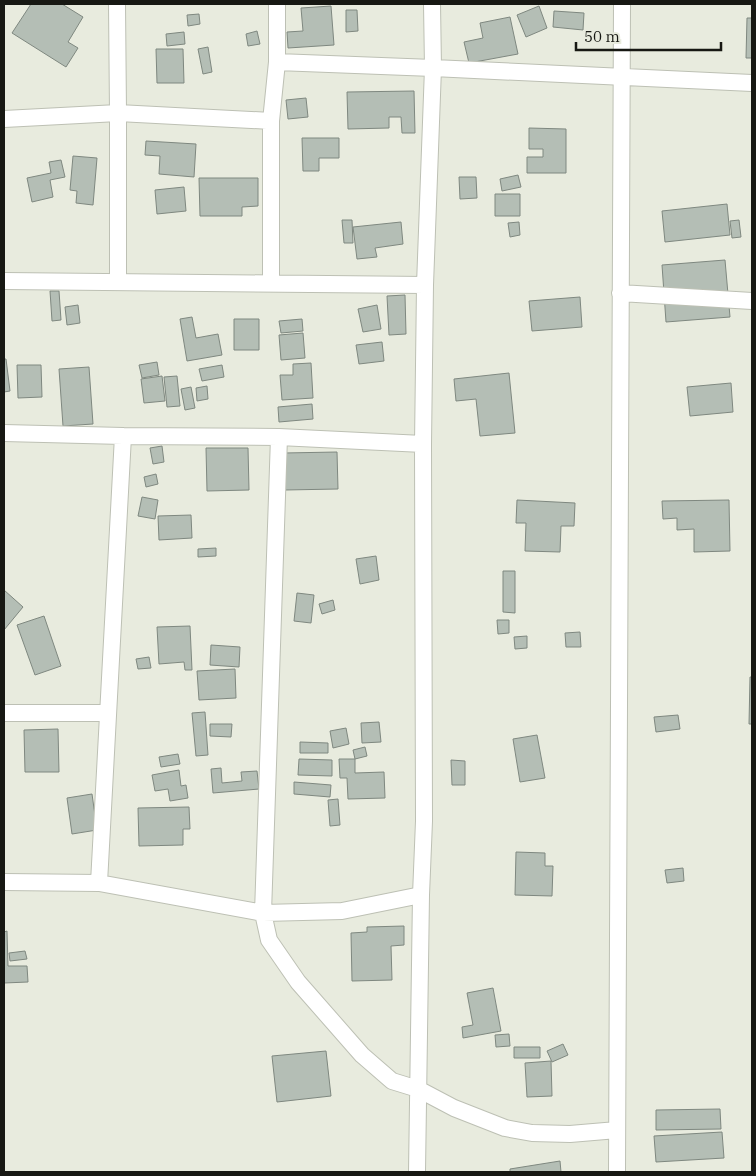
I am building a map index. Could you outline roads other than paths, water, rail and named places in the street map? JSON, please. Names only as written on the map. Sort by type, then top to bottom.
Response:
[{"type":"street","points":[[117,4],[118,282]]},
{"type":"street","points":[[271,283],[271,121],[277,62],[277,4]]},
{"type":"street","points":[[417,1172],[420,895],[424,821],[423,444],[425,285],[432,68],[432,4]]},
{"type":"street","points":[[617,1172],[622,4]]},
{"type":"street","points":[[277,62],[752,83]]},
{"type":"street","points":[[4,119],[118,113],[271,121]]},
{"type":"street","points":[[4,281],[425,285]]},
{"type":"street","points":[[620,292],[752,301]]},
{"type":"street","points":[[4,433],[124,436],[279,436],[423,444]]},
{"type":"street","points":[[99,883],[124,436]]},
{"type":"street","points":[[279,436],[263,913],[269,940],[298,982],[362,1055],[392,1081],[418,1089],[483,1121],[505,1128],[532,1133],[570,1134],[617,1130]]},
{"type":"street","points":[[4,713],[108,713]]},
{"type":"street","points":[[4,882],[99,883],[263,913],[342,911],[420,895]]}]
